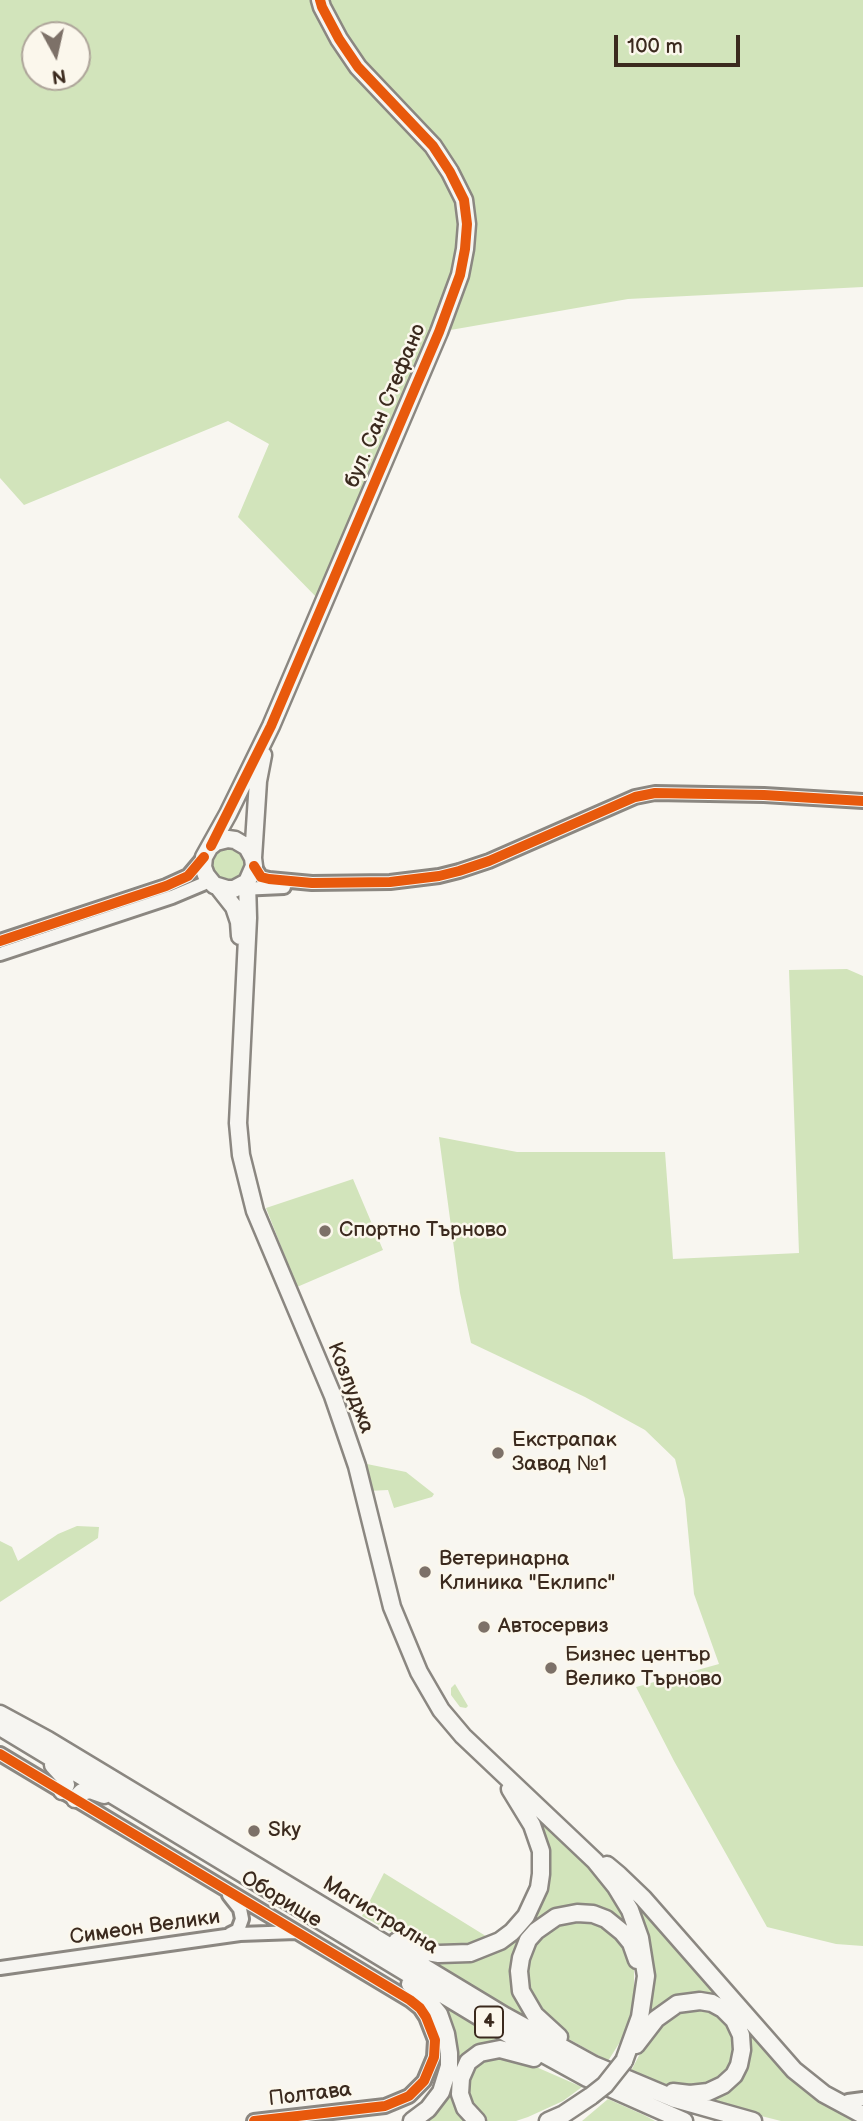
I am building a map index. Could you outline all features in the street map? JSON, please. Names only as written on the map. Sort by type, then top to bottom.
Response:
[{"type":"main road","name":"бул. Сан Стефано","points":[[208,851],[271,726],[439,332],[460,275],[466,237],[464,200],[450,172],[433,146],[358,67],[339,39],[320,0]]},
{"type":"main road","name":"бул. Сан Стефано","points":[[253,862],[259,771],[271,726]]},
{"type":"main road","points":[[222,840],[235,840],[247,847],[253,862],[231,886],[203,867],[208,851],[222,840]]},
{"type":"main road","name":"Козлуджа","points":[[231,886],[239,922],[243,992]]},
{"type":"main road","name":"Козлуджа","points":[[231,886],[248,918],[238,1124],[241,1155],[255,1211],[332,1396],[358,1466],[384,1580],[408,1650],[441,1710],[463,1737],[499,1772]]},
{"type":"main road","name":"Магистрална","points":[[0,1714],[48,1740],[306,1903]]},
{"type":"main road","name":"4","points":[[0,1727],[120,1801],[306,1903],[516,2039],[623,2086],[684,2121]]},
{"type":"main road","points":[[15,1736],[62,1774],[69,1795],[90,1790],[120,1801]]},
{"type":"main road","points":[[499,1772],[553,1819],[632,1897],[784,2060],[814,2086],[863,2115]]},
{"type":"main road","points":[[306,1903],[397,1942],[431,1953],[470,1953],[500,1941],[512,1932],[530,1909],[539,1888],[541,1852],[532,1825],[499,1772]]},
{"type":"main road","points":[[624,2062],[637,2029],[646,1976],[632,1897]]},
{"type":"main road","points":[[306,1903],[421,1992],[442,2020],[449,2053],[446,2079],[437,2098],[412,2121]]},
{"type":"main road","points":[[590,2071],[539,2020],[526,2002],[520,1983],[520,1964],[525,1946],[532,1935],[551,1919],[570,1913],[585,1913],[606,1919],[622,1932],[633,1948],[641,1974],[644,1999]]},
{"type":"main road","points":[[548,2121],[564,2114],[605,2085],[656,2019],[672,2007],[700,2001],[716,2004],[734,2020],[741,2035],[742,2055],[737,2070],[727,2082],[713,2090],[683,2094],[623,2086]]},
{"type":"main road","points":[[477,2121],[463,2104],[460,2083],[468,2062],[486,2051],[513,2051],[590,2071]]},
{"type":"main road","points":[[623,2086],[662,2121]]},
{"type":"main road","name":"4","points":[[623,2086],[753,2121]]},
{"type":"main road","points":[[573,2121],[592,2096]]},
{"type":"street","points":[[253,862],[261,877],[269,879],[313,883],[390,882],[449,874],[489,861],[635,797],[655,793],[764,795],[863,801]]},
{"type":"street","points":[[0,941],[166,886],[188,876],[208,851]]},
{"type":"street","points":[[0,954],[172,897],[231,886],[290,887],[313,883]]},
{"type":"street","name":"Оборище","points":[[0,1754],[420,2008],[430,2022],[435,2040],[432,2064],[424,2081],[415,2092],[400,2100],[370,2108]]},
{"type":"street","points":[[222,1887],[237,1905],[242,1919],[238,1930],[227,1936]]},
{"type":"street","name":"Симеон Велики","points":[[0,1968],[227,1936],[297,1932]]},
{"type":"street","points":[[844,2106],[848,2101],[863,2099]]},
{"type":"street","name":"Полтава","points":[[254,2121],[370,2108]]},
{"type":"green space","points":[[0,0],[863,0],[863,287],[628,299],[439,332],[322,603],[238,517],[269,444],[228,421],[24,505],[0,478]]},
{"type":"green space","points":[[228,848],[240,853],[245,865],[240,877],[228,882],[216,877],[211,865],[216,853]]},
{"type":"green space","points":[[847,969],[863,976],[863,1946],[836,1944],[767,1927],[674,1761],[636,1687],[719,1664],[694,1594],[685,1499],[675,1459],[645,1430],[585,1397],[471,1343],[460,1293],[439,1137],[517,1152],[665,1152],[673,1259],[799,1253],[789,970]]},
{"type":"green space","name":"Спортно Търново","points":[[353,1179],[383,1250],[297,1287],[266,1208]]},
{"type":"green space","points":[[362,1463],[406,1472],[434,1494],[432,1497],[394,1508],[388,1490],[368,1491]]},
{"type":"green space","points":[[77,1526],[99,1527],[98,1538],[0,1602],[0,1541],[12,1547],[18,1561],[58,1534]]},
{"type":"green space","points":[[455,1684],[468,1706],[466,1708],[460,1707],[451,1695],[451,1688]]},
{"type":"green space","points":[[524,1805],[594,1870],[622,1907],[636,1941],[581,1909],[518,1952],[535,2026],[413,1953],[492,1949],[544,1882]]},
{"type":"green space","points":[[384,1873],[489,1938],[468,1948],[437,1948],[403,1938],[362,1916]]},
{"type":"green space","points":[[637,1899],[777,2059],[862,2121],[781,2121],[694,2099],[723,2089],[745,2040],[708,1998],[645,2026],[652,1983],[632,1902]]},
{"type":"green space","points":[[588,1919],[614,1930],[632,1959],[634,1968],[634,1994],[625,2034],[608,2061],[560,2034],[530,2000],[524,1968],[535,1940],[563,1920]]},
{"type":"green space","points":[[424,1992],[478,2022],[516,2049],[465,2061],[470,2121],[418,2121],[449,2077]]},
{"type":"green space","points":[[707,2006],[734,2029],[736,2061],[718,2083],[677,2088],[631,2071],[648,2038],[668,2014]]},
{"type":"green space","points":[[511,2056],[582,2087],[563,2101],[516,2121],[488,2121],[480,2118],[465,2096],[468,2074],[484,2057]]},
{"type":"green space","points":[[608,2099],[644,2115],[655,2121],[582,2121]]},
{"type":"cycle path","points":[[211,846],[271,726],[439,332],[460,275],[465,249],[467,224],[464,200],[450,172],[433,146],[358,67],[339,39],[320,0]]},
{"type":"cycle path","points":[[254,866],[261,877],[269,879],[312,883],[390,882],[439,876],[489,861],[635,797],[655,793],[764,795],[863,801]]},
{"type":"cycle path","points":[[0,941],[166,886],[188,876],[204,857]]},
{"type":"cycle path","points":[[0,1754],[410,2000],[426,2017],[435,2040],[434,2057],[424,2081],[409,2096],[385,2106],[254,2121]]},
{"type":"place","name":"Спортно Търново","points":[[325,1231]]},
{"type":"place","name":"Екстрапак Завод №1","points":[[498,1453]]},
{"type":"place","name":"Ветеринарна Клиника \"Еклипс\"","points":[[425,1572]]},
{"type":"place","name":"Автосервиз","points":[[484,1627]]},
{"type":"place","name":"Бизнес център Велико Търново","points":[[551,1668]]},
{"type":"place","name":"Sky","points":[[254,1831]]}]
